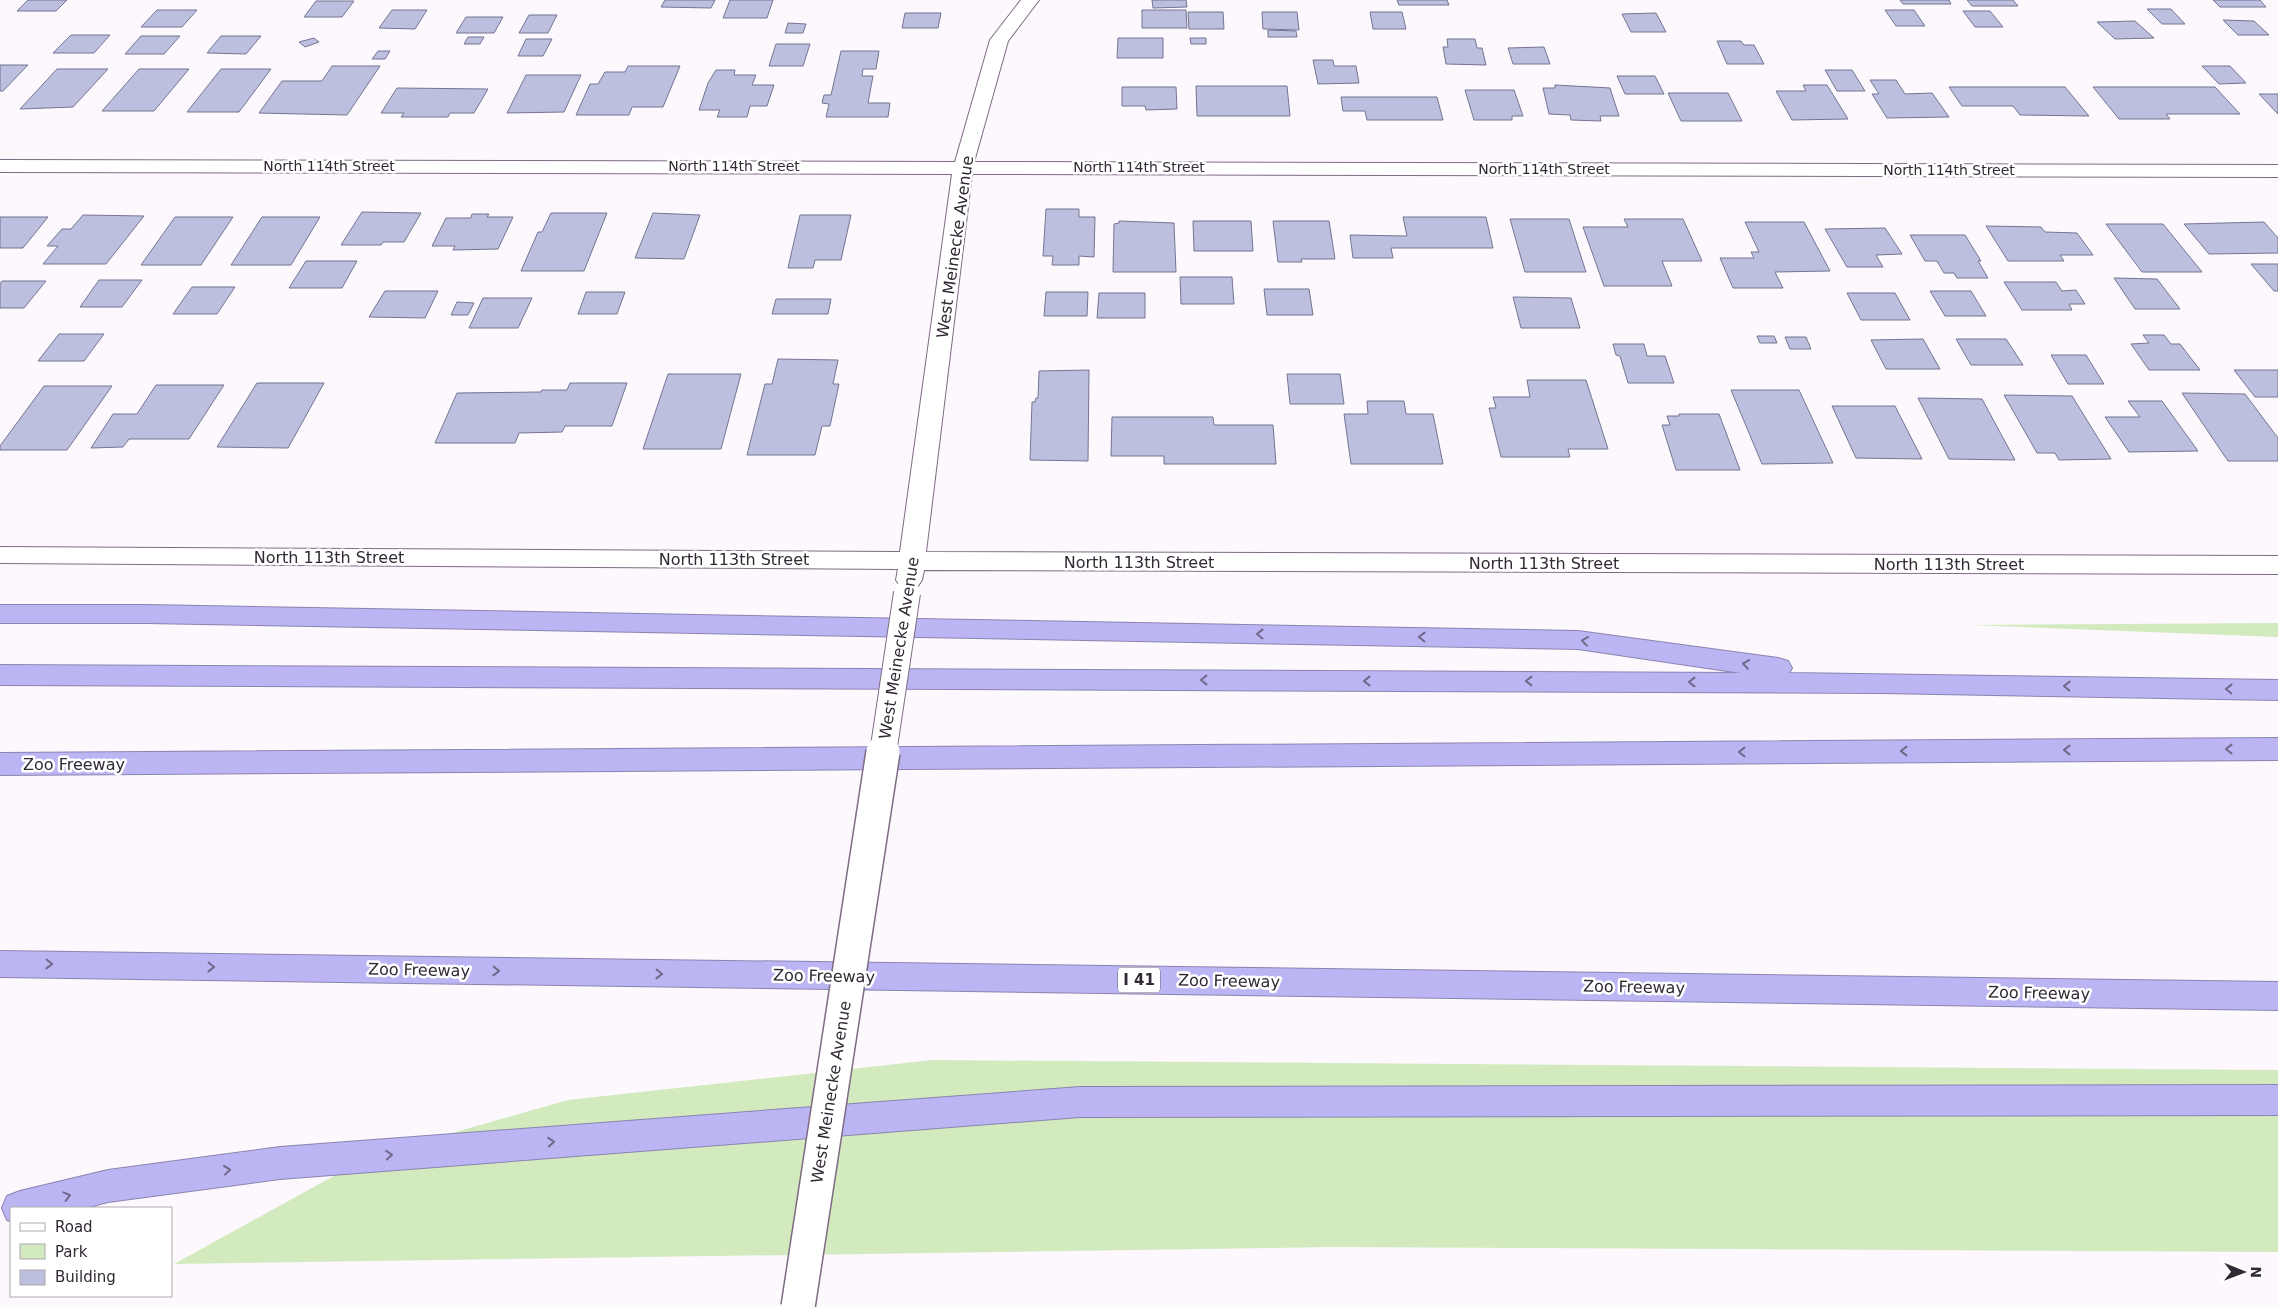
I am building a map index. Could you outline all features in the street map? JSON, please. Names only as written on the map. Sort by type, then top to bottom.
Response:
[{"type":"highway","points":[[0,614],[147,614],[1578,640],[1881,683]]},
{"type":"highway","points":[[0,675],[1881,683],[2278,690]]},
{"type":"highway","name":"Zoo Freeway","points":[[0,764],[2278,749]]},
{"type":"highway","name":"Zoo Freeway","points":[[0,964],[2278,996]]},
{"type":"highway","points":[[24,1207],[108,1186],[280,1163],[1080,1102],[2278,1100]]},
{"type":"street","name":"West Meinecke Avenue","points":[[798,1307],[921,505],[963,167],[1000,40],[1030,0]]},
{"type":"street","name":"North 114th Street","points":[[0,166],[2278,171]]},
{"type":"street","name":"North 113th Street","points":[[0,554],[912,561],[2278,565]]},
{"type":"green space","points":[[2278,623],[2278,637],[1969,625]]},
{"type":"green space","points":[[933,1060],[2278,1070],[2278,1252],[1334,1247],[174,1264],[368,1157],[568,1100]]},
{"type":"building","points":[[28,0],[67,0],[56,11],[17,11]]},
{"type":"building","points":[[665,0],[715,0],[711,8],[661,7]]},
{"type":"building","points":[[730,0],[773,0],[767,18],[723,18]]},
{"type":"building","points":[[1152,0],[1186,0],[1187,7],[1153,8]]},
{"type":"building","points":[[1397,0],[1447,0],[1449,5],[1399,5]]},
{"type":"building","points":[[1900,0],[1949,0],[1951,4],[1903,4]]},
{"type":"building","points":[[1967,0],[2013,0],[2018,6],[1972,6]]},
{"type":"building","points":[[2213,0],[2260,0],[2266,7],[2220,7]]},
{"type":"building","points":[[316,1],[354,1],[342,17],[304,17]]},
{"type":"building","points":[[2147,9],[2171,9],[2185,24],[2162,24]]},
{"type":"building","points":[[157,10],[197,10],[182,27],[141,27]]},
{"type":"building","points":[[392,10],[427,10],[415,29],[379,28]]},
{"type":"building","points":[[1142,10],[1186,10],[1187,28],[1142,28]]},
{"type":"building","points":[[1885,10],[1914,10],[1925,26],[1896,26]]},
{"type":"building","points":[[1963,11],[1990,11],[2003,27],[1975,27]]},
{"type":"building","points":[[1188,12],[1223,12],[1224,29],[1189,29]]},
{"type":"building","points":[[1262,12],[1297,12],[1299,30],[1263,29]]},
{"type":"building","points":[[1370,12],[1402,12],[1406,29],[1373,29]]},
{"type":"building","points":[[905,13],[941,13],[938,28],[902,28]]},
{"type":"building","points":[[1656,13],[1666,32],[1631,32],[1622,14]]},
{"type":"building","points":[[529,15],[557,15],[548,33],[519,33]]},
{"type":"building","points":[[466,17],[503,17],[494,33],[456,33]]},
{"type":"building","points":[[2223,20],[2254,21],[2269,35],[2238,35]]},
{"type":"building","points":[[2135,21],[2154,38],[2115,39],[2097,22]]},
{"type":"building","points":[[788,23],[806,24],[803,33],[785,33]]},
{"type":"building","points":[[1268,30],[1296,31],[1297,37],[1268,37]]},
{"type":"building","points":[[71,35],[110,35],[94,53],[53,53]]},
{"type":"building","points":[[141,36],[180,36],[164,54],[125,54]]},
{"type":"building","points":[[221,36],[261,36],[246,54],[207,53]]},
{"type":"building","points":[[468,37],[484,37],[480,44],[464,44]]},
{"type":"building","points":[[314,38],[319,42],[305,47],[299,42]]},
{"type":"building","points":[[1118,38],[1163,38],[1163,58],[1117,58]]},
{"type":"building","points":[[1190,38],[1206,38],[1206,44],[1191,44]]},
{"type":"building","points":[[526,39],[552,39],[543,56],[518,56]]},
{"type":"building","points":[[1447,39],[1475,39],[1477,48],[1482,48],[1486,65],[1446,64],[1443,47],[1448,47]]},
{"type":"building","points":[[1717,41],[1741,41],[1744,45],[1754,45],[1764,64],[1727,64]]},
{"type":"building","points":[[776,44],[810,44],[803,66],[769,66]]},
{"type":"building","points":[[1544,47],[1550,64],[1513,64],[1508,48]]},
{"type":"building","points":[[378,51],[390,51],[385,59],[372,59]]},
{"type":"building","points":[[841,51],[879,51],[876,69],[863,69],[862,76],[873,76],[868,103],[890,103],[888,117],[826,117],[829,104],[822,103],[824,95],[831,95]]},
{"type":"building","points":[[1313,60],[1333,60],[1334,66],[1356,66],[1359,83],[1318,84]]},
{"type":"building","points":[[0,65],[28,65],[3,91],[0,91]]},
{"type":"building","points":[[332,66],[380,66],[347,115],[259,113],[282,81],[322,81]]},
{"type":"building","points":[[628,66],[680,66],[663,107],[632,107],[629,115],[576,115],[590,84],[598,84],[605,72],[625,72]]},
{"type":"building","points":[[2202,66],[2230,66],[2246,83],[2219,84]]},
{"type":"building","points":[[57,69],[108,69],[73,107],[20,109]]},
{"type":"building","points":[[139,69],[189,69],[154,111],[102,111]]},
{"type":"building","points":[[221,69],[271,69],[239,112],[187,112]]},
{"type":"building","points":[[716,70],[735,70],[734,75],[756,75],[752,85],[774,85],[767,106],[750,106],[747,117],[717,117],[720,110],[699,110],[708,83]]},
{"type":"building","points":[[1825,70],[1852,70],[1865,91],[1837,91]]},
{"type":"building","points":[[526,75],[581,75],[564,112],[507,113]]},
{"type":"building","points":[[1617,76],[1655,76],[1664,94],[1625,94]]},
{"type":"building","points":[[1870,80],[1896,80],[1905,94],[1932,93],[1949,117],[1887,118],[1872,94],[1879,94]]},
{"type":"building","points":[[1555,85],[1610,88],[1619,116],[1600,116],[1601,121],[1571,120],[1570,115],[1549,114],[1543,88],[1555,88]]},
{"type":"building","points":[[1803,85],[1827,85],[1848,119],[1792,120],[1776,91],[1806,91]]},
{"type":"building","points":[[1196,86],[1287,86],[1290,116],[1197,116]]},
{"type":"building","points":[[1122,87],[1176,87],[1177,109],[1146,110],[1145,106],[1122,106]]},
{"type":"building","points":[[1949,87],[2065,87],[2089,116],[2020,115],[2013,106],[1962,106]]},
{"type":"building","points":[[2093,87],[2215,87],[2240,114],[2166,114],[2170,119],[2119,119]]},
{"type":"building","points":[[397,88],[488,89],[474,113],[450,113],[448,117],[401,117],[404,113],[381,113]]},
{"type":"building","points":[[1465,90],[1514,90],[1523,116],[1512,116],[1512,120],[1474,120]]},
{"type":"building","points":[[1668,93],[1728,93],[1742,121],[1681,121]]},
{"type":"building","points":[[2259,94],[2278,94],[2278,114]]},
{"type":"building","points":[[1341,97],[1437,97],[1443,120],[1367,120],[1365,111],[1343,111]]},
{"type":"building","points":[[1046,209],[1079,209],[1079,217],[1095,217],[1094,257],[1079,256],[1079,265],[1052,265],[1053,256],[1043,256]]},
{"type":"building","points":[[362,212],[421,213],[404,242],[383,242],[381,245],[341,245]]},
{"type":"building","points":[[551,213],[607,213],[584,271],[521,271],[538,232],[542,232]]},
{"type":"building","points":[[653,213],[700,215],[684,259],[635,258]]},
{"type":"building","points":[[472,214],[489,214],[487,217],[513,217],[498,249],[453,250],[455,246],[432,246],[446,218],[471,218]]},
{"type":"building","points":[[83,215],[144,216],[106,264],[43,264],[58,246],[47,246],[62,229],[71,229]]},
{"type":"building","points":[[800,215],[851,215],[841,260],[815,260],[813,268],[788,268]]},
{"type":"building","points":[[0,217],[48,217],[23,248],[0,248]]},
{"type":"building","points":[[175,217],[233,217],[201,265],[141,265]]},
{"type":"building","points":[[262,217],[320,217],[291,265],[231,265]]},
{"type":"building","points":[[1403,217],[1486,217],[1493,248],[1391,248],[1393,258],[1353,258],[1350,235],[1407,236]]},
{"type":"building","points":[[1510,219],[1569,219],[1586,272],[1525,272]]},
{"type":"building","points":[[1624,219],[1683,219],[1702,261],[1662,261],[1672,286],[1604,286],[1583,227],[1628,227]]},
{"type":"building","points":[[1119,221],[1174,223],[1176,272],[1113,272],[1114,224],[1119,223]]},
{"type":"building","points":[[1193,221],[1251,221],[1253,251],[1194,251]]},
{"type":"building","points":[[1273,221],[1329,221],[1335,259],[1301,259],[1302,262],[1278,262]]},
{"type":"building","points":[[1745,222],[1804,222],[1830,271],[1775,272],[1783,288],[1733,288],[1720,258],[1754,258],[1751,252],[1759,252]]},
{"type":"building","points":[[2264,222],[2278,238],[2278,253],[2209,254],[2184,224]]},
{"type":"building","points":[[2106,224],[2163,224],[2202,272],[2142,272]]},
{"type":"building","points":[[1986,226],[2041,227],[2045,232],[2077,233],[2093,255],[2060,255],[2064,261],[2008,261]]},
{"type":"building","points":[[1885,228],[1902,254],[1876,255],[1883,267],[1847,267],[1825,229]]},
{"type":"building","points":[[1910,235],[1965,235],[1981,261],[1978,261],[1988,278],[1957,278],[1954,273],[1944,273],[1937,261],[1925,261]]},
{"type":"building","points":[[306,261],[357,261],[342,288],[289,288]]},
{"type":"building","points":[[2251,264],[2278,264],[2278,291],[2274,291]]},
{"type":"building","points":[[1180,277],[1232,277],[1234,304],[1181,304]]},
{"type":"building","points":[[2114,278],[2157,279],[2180,309],[2135,309]]},
{"type":"building","points":[[99,280],[142,280],[122,307],[80,307]]},
{"type":"building","points":[[2,281],[46,281],[24,308],[0,308],[0,284]]},
{"type":"building","points":[[2004,282],[2056,282],[2062,291],[2076,290],[2085,304],[2069,304],[2072,310],[2022,310]]},
{"type":"building","points":[[192,287],[235,287],[217,314],[173,314]]},
{"type":"building","points":[[1264,289],[1309,289],[1313,315],[1267,315]]},
{"type":"building","points":[[385,291],[438,291],[425,318],[369,317]]},
{"type":"building","points":[[1930,291],[1971,291],[1986,316],[1945,316]]},
{"type":"building","points":[[586,292],[625,292],[617,314],[578,314]]},
{"type":"building","points":[[1046,292],[1088,292],[1087,316],[1044,316]]},
{"type":"building","points":[[1099,293],[1145,293],[1145,318],[1097,318]]},
{"type":"building","points":[[1847,293],[1895,293],[1910,320],[1861,320]]},
{"type":"building","points":[[1513,297],[1571,298],[1580,328],[1521,328]]},
{"type":"building","points":[[483,298],[532,298],[518,328],[469,328]]},
{"type":"building","points":[[776,299],[831,299],[828,314],[772,314]]},
{"type":"building","points":[[457,302],[474,303],[468,315],[451,315]]},
{"type":"building","points":[[59,334],[104,334],[84,361],[38,361]]},
{"type":"building","points":[[2143,335],[2164,335],[2171,344],[2180,344],[2200,370],[2149,370],[2131,344],[2149,343]]},
{"type":"building","points":[[1757,336],[1774,336],[1777,343],[1760,343]]},
{"type":"building","points":[[1785,337],[1806,337],[1811,349],[1790,349]]},
{"type":"building","points":[[1923,339],[1940,369],[1886,369],[1871,340]]},
{"type":"building","points":[[1956,339],[2006,339],[2023,365],[1971,365]]},
{"type":"building","points":[[1613,344],[1644,344],[1647,356],[1665,356],[1674,383],[1628,383],[1620,356],[1616,355]]},
{"type":"building","points":[[2051,355],[2086,355],[2104,384],[2068,384]]},
{"type":"building","points":[[778,359],[838,360],[833,384],[839,384],[830,426],[822,426],[815,455],[747,455],[765,384],[772,384]]},
{"type":"building","points":[[1089,370],[1088,461],[1030,460],[1032,402],[1035,402],[1036,398],[1038,398],[1039,371]]},
{"type":"building","points":[[2234,370],[2278,370],[2278,397],[2255,397]]},
{"type":"building","points":[[668,374],[741,374],[721,449],[643,449]]},
{"type":"building","points":[[1287,374],[1340,374],[1344,404],[1290,404]]},
{"type":"building","points":[[1527,380],[1586,380],[1608,449],[1568,449],[1570,457],[1501,457],[1489,408],[1496,408],[1493,397],[1530,397]]},
{"type":"building","points":[[257,383],[324,383],[288,448],[217,447]]},
{"type":"building","points":[[570,383],[627,383],[612,426],[565,426],[562,432],[519,433],[515,443],[435,443],[457,393],[567,390]]},
{"type":"building","points":[[156,385],[224,385],[189,439],[129,439],[123,447],[91,448],[113,414],[137,414]]},
{"type":"building","points":[[44,386],[112,386],[67,450],[0,450],[0,446]]},
{"type":"building","points":[[1731,390],[1799,390],[1833,463],[1762,464]]},
{"type":"building","points":[[2182,393],[2245,394],[2278,438],[2278,461],[2228,461]]},
{"type":"building","points":[[2004,395],[2072,396],[2111,459],[2059,460],[2055,453],[2037,453]]},
{"type":"building","points":[[1918,398],[1982,399],[2015,460],[1949,459]]},
{"type":"building","points":[[1367,401],[1404,401],[1406,414],[1433,414],[1443,464],[1351,464],[1344,414],[1368,414]]},
{"type":"building","points":[[2128,401],[2162,401],[2198,451],[2129,452],[2105,417],[2140,417]]},
{"type":"building","points":[[1832,406],[1895,406],[1922,459],[1856,458]]},
{"type":"building","points":[[1679,414],[1719,414],[1740,470],[1676,470],[1662,425],[1670,425],[1667,416],[1679,416]]},
{"type":"building","points":[[1112,417],[1213,417],[1214,425],[1273,425],[1276,464],[1164,464],[1164,456],[1111,456]]}]
